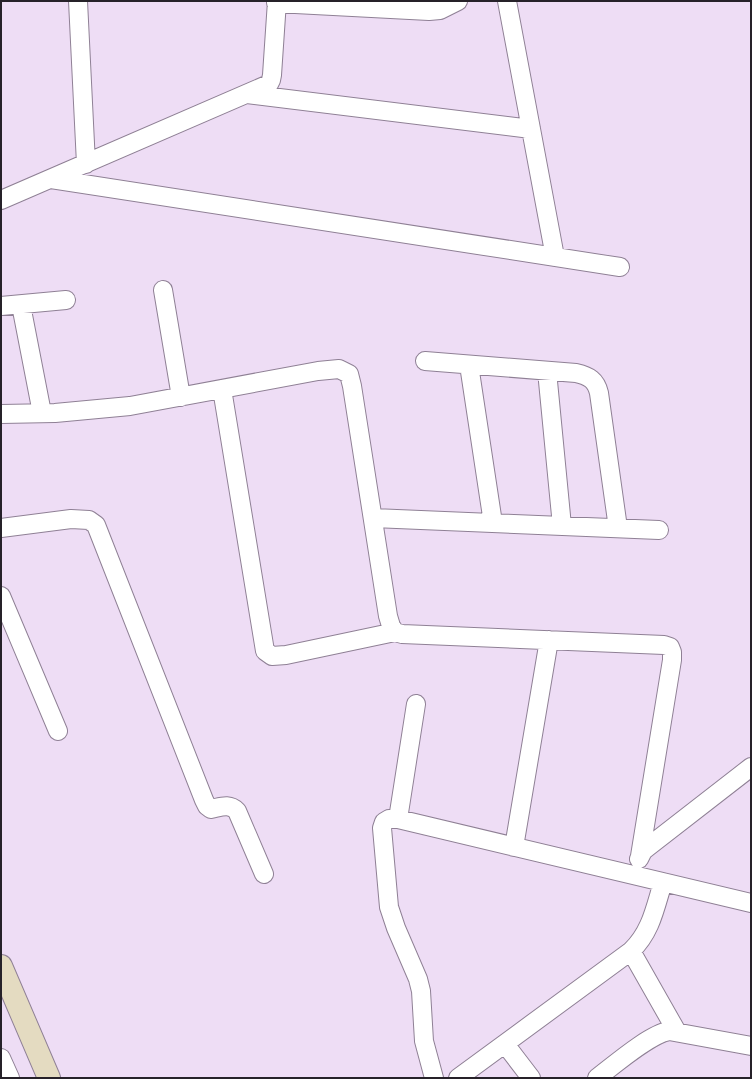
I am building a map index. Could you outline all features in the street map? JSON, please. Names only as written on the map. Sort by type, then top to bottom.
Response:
[{"type":"street","points":[[78,1],[86,164]]},
{"type":"street","points":[[1,200],[269,84],[271,80],[277,2],[397,6],[429,11],[440,10],[458,1]]},
{"type":"street","points":[[507,1],[555,257]]},
{"type":"street","points":[[246,94],[531,129]]},
{"type":"street","points":[[51,179],[620,267]]},
{"type":"street","points":[[163,290],[181,397]]},
{"type":"street","points":[[1,306],[66,300]]},
{"type":"street","points":[[21,305],[42,413]]},
{"type":"street","points":[[425,361],[585,375],[593,379],[597,385],[618,528]]},
{"type":"street","points":[[469,365],[493,523]]},
{"type":"street","points":[[1,414],[115,408],[318,371],[339,369],[349,374],[388,616],[391,626],[395,632]]},
{"type":"street","points":[[547,371],[562,526]]},
{"type":"street","points":[[222,389],[265,651],[272,656],[286,655],[395,632],[402,634],[664,645],[670,647],[672,652],[672,660],[640,856],[634,875]]},
{"type":"street","points":[[373,518],[660,530]]},
{"type":"street","points":[[1,528],[71,519],[89,520],[96,525],[204,800],[207,806],[211,809],[227,805],[237,810],[264,874]]},
{"type":"street","points":[[1,596],[58,731]]},
{"type":"street","points":[[514,847],[549,640]]},
{"type":"street","points":[[398,819],[416,704]]},
{"type":"street","points":[[640,856],[648,847],[751,767]]},
{"type":"street","points":[[434,1078],[424,1041],[421,991],[418,979],[396,928],[389,907],[382,828],[384,822],[389,819],[398,819],[751,903]]},
{"type":"street","points":[[458,1078],[632,951],[646,934],[663,882]]},
{"type":"street","points":[[632,951],[677,1032]]},
{"type":"street","points":[[1,966],[49,1078]]},
{"type":"street","points":[[597,1078],[660,1033],[669,1031],[751,1046]]},
{"type":"street","points":[[505,1044],[531,1078]]},
{"type":"street","points":[[1,1058],[10,1078]]}]
